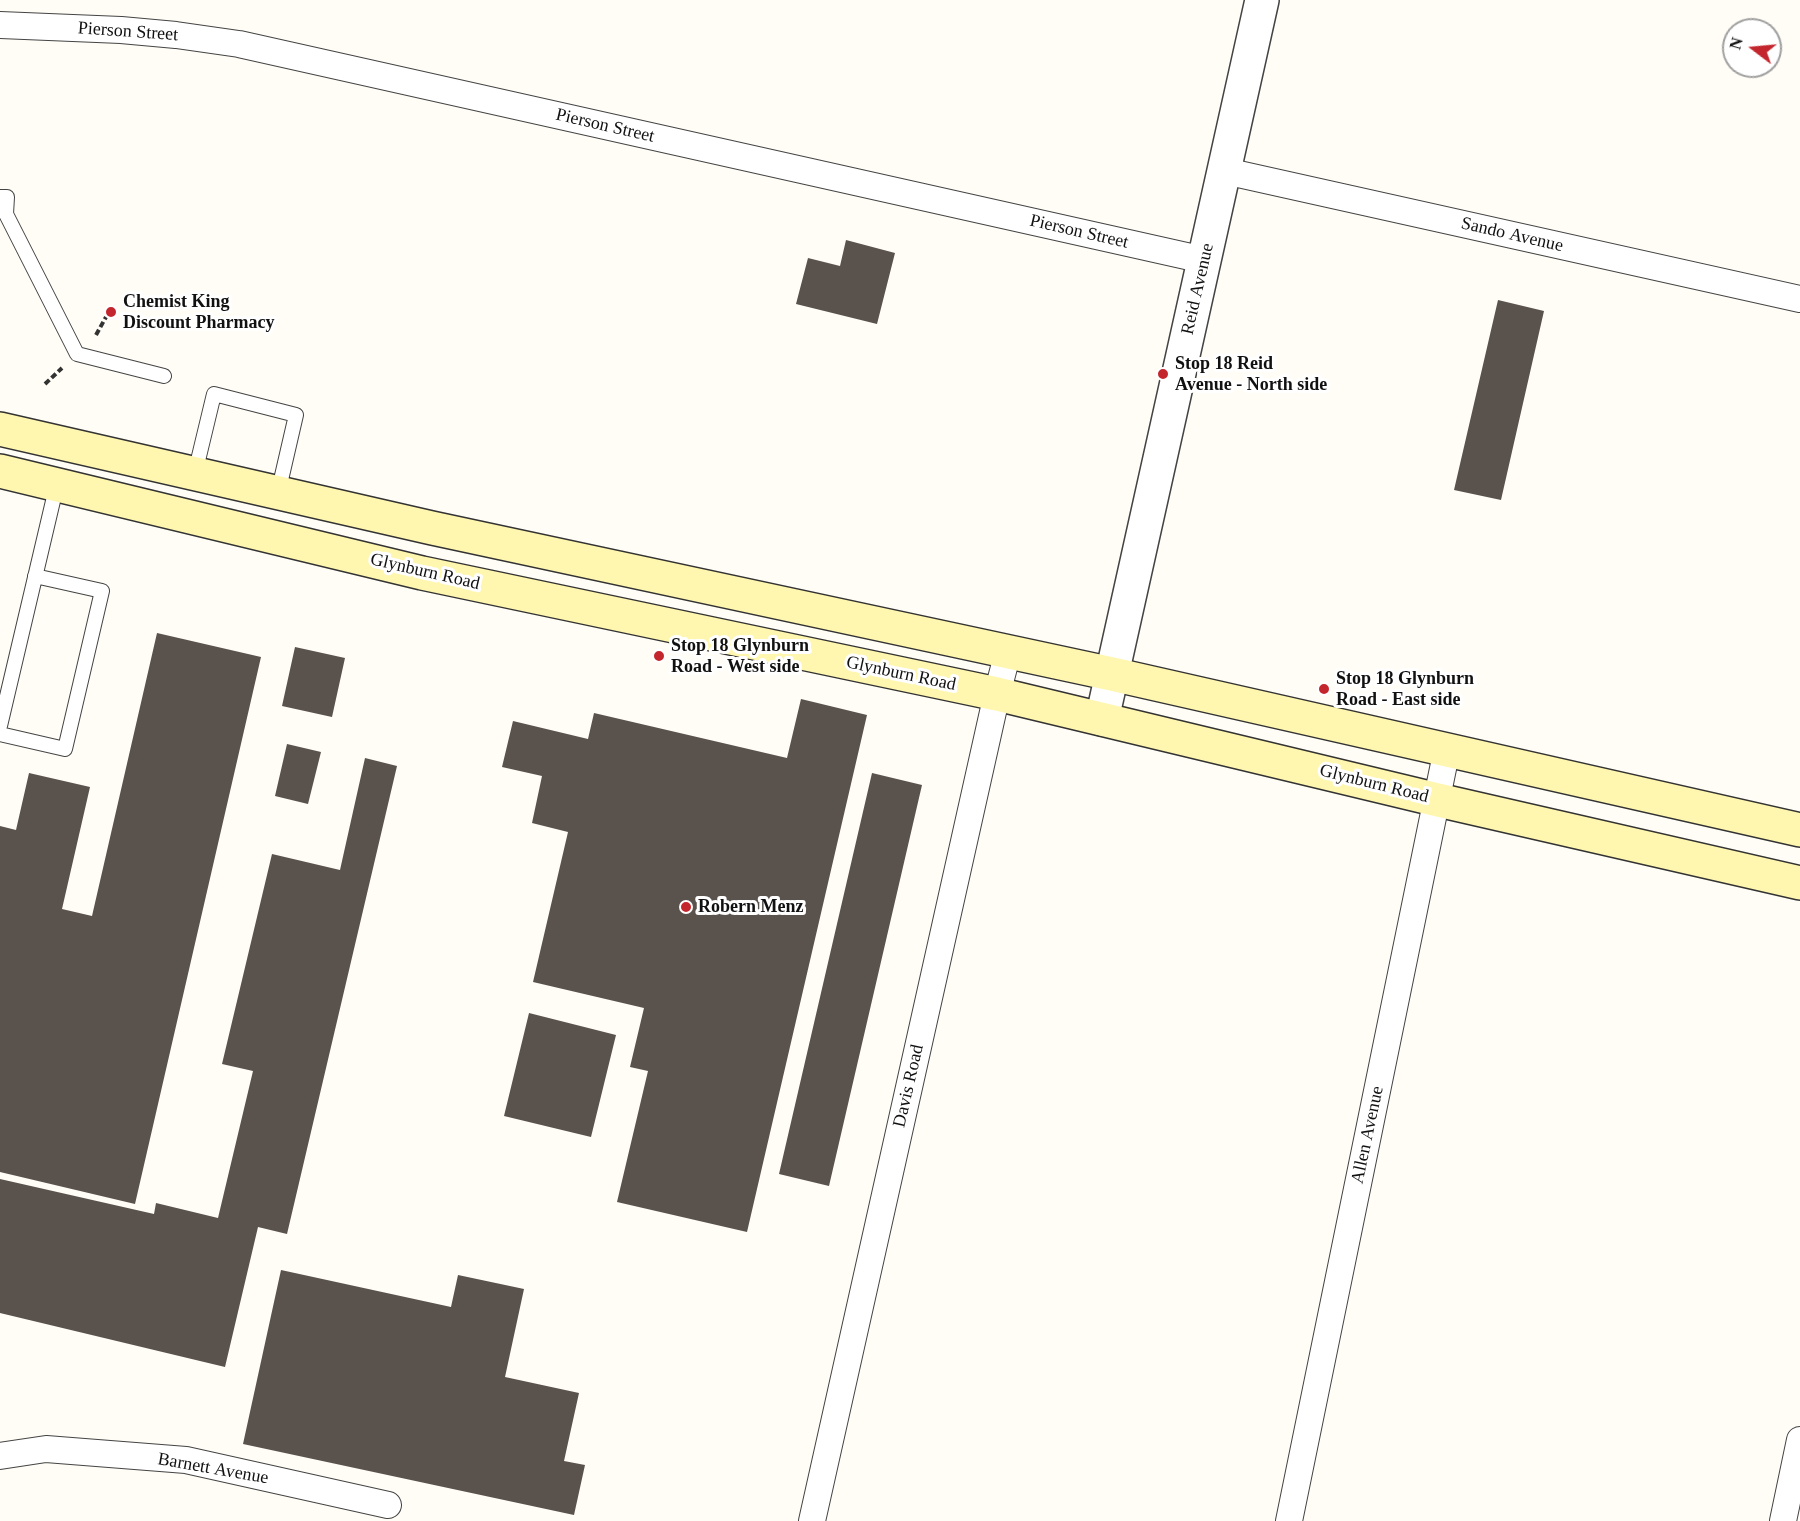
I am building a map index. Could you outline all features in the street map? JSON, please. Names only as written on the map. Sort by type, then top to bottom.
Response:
[{"type":"main road","points":[[0,429],[444,531],[1112,674],[1800,830]]},
{"type":"main road","name":"Glynburn Road","points":[[0,471],[423,573],[997,694],[1437,800],[1800,883]]},
{"type":"street","name":"Reid Avenue","points":[[1102,719],[1262,0]]},
{"type":"street","name":"Pierson Street","points":[[0,26],[121,30],[239,44],[1204,260]]},
{"type":"street","name":"Sando Avenue","points":[[1225,171],[1800,299]]},
{"type":"street","name":"Davis Road","points":[[812,1521],[1008,652]]},
{"type":"street","name":"Allen Avenue","points":[[1289,1521],[1447,749]]},
{"type":"street","points":[[1783,1521],[1800,1440]]},
{"type":"street","name":"Barnett Avenue","points":[[0,1456],[46,1449],[186,1460],[388,1505]]},
{"type":"lane","points":[[0,196],[7,197],[6,214],[77,354],[164,376]]},
{"type":"lane","points":[[195,473],[214,394],[296,415],[278,493]]},
{"type":"lane","points":[[0,726],[57,484]]},
{"type":"lane","points":[[0,734],[65,749],[102,591],[35,576]]},
{"type":"path","points":[[93,339],[106,317]]},
{"type":"path","points":[[45,384],[69,362]]},
{"type":"building","points":[[846,240],[895,253],[877,324],[796,304],[808,258],[840,266]]},
{"type":"building","points":[[1498,300],[1544,311],[1501,500],[1454,490]]},
{"type":"building","points":[[157,633],[261,657],[135,1204],[0,1172],[0,826],[16,830],[29,773],[90,787],[62,909],[92,916]]},
{"type":"building","points":[[295,647],[345,658],[332,717],[282,706]]},
{"type":"building","name":"Robern Menz","points":[[801,699],[867,715],[747,1232],[617,1202],[648,1071],[630,1067],[644,1008],[533,982],[568,832],[532,823],[542,776],[502,767],[513,721],[588,739],[594,713],[787,758]]},
{"type":"building","points":[[287,744],[321,752],[308,804],[275,796]]},
{"type":"building","points":[[365,758],[397,766],[287,1234],[258,1227],[225,1367],[0,1313],[0,1179],[154,1214],[156,1203],[218,1218],[253,1071],[222,1064],[272,854],[340,870]]},
{"type":"building","points":[[872,773],[922,785],[829,1186],[779,1174]]},
{"type":"building","points":[[529,1013],[616,1035],[591,1137],[504,1116]]},
{"type":"building","points":[[281,1270],[451,1307],[458,1275],[524,1289],[505,1377],[579,1393],[564,1461],[585,1465],[574,1515],[243,1444]]},
{"type":"place","name":"Chemist King Discount Pharmacy","points":[[111,312]]},
{"type":"place","name":"Stop 18 Reid Avenue - North side","points":[[1163,374]]},
{"type":"place","name":"Stop 18 Glynburn Road - West side","points":[[659,656]]},
{"type":"place","name":"Stop 18 Glynburn Road - East side","points":[[1324,689]]},
{"type":"place","name":"Robern Menz","points":[[686,907]]}]
